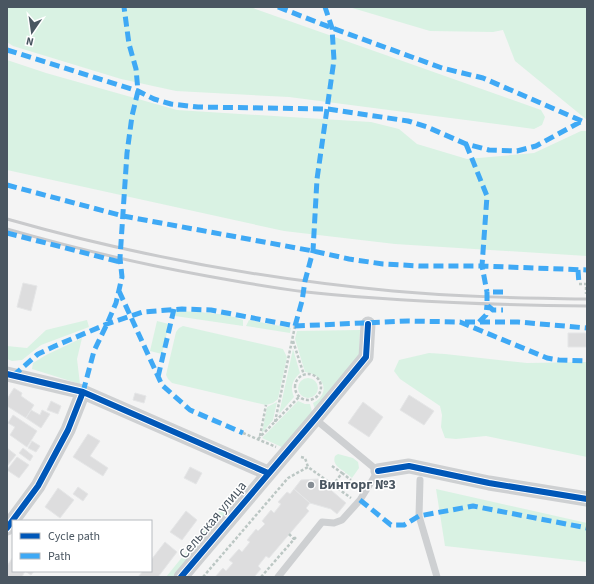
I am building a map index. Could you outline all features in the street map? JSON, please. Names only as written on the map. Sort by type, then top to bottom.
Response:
[{"type":"street","name":"Сельская улица","points":[[181,577],[366,357],[368,324]]},
{"type":"street","points":[[7,374],[83,392],[268,473]]},
{"type":"street","points":[[13,520],[38,486],[68,430],[83,392]]},
{"type":"street","points":[[378,471],[408,466],[489,483],[587,499]]},
{"type":"lane","points":[[278,577],[322,522],[334,523],[342,520],[360,500],[378,471],[315,419]]},
{"type":"lane","points":[[420,480],[419,516],[437,577]]},
{"type":"path","points":[[579,284],[586,284],[586,294]]},
{"type":"path","points":[[275,422],[295,326]]},
{"type":"path","points":[[292,339],[304,375]]},
{"type":"path","points":[[304,375],[311,375],[316,378],[320,384],[320,392],[315,398],[306,401],[299,397],[296,394],[294,386],[298,378],[304,375]]},
{"type":"path","points":[[259,438],[299,397]]},
{"type":"path","points":[[259,438],[266,405]]},
{"type":"path","points":[[243,433],[259,438],[283,456]]},
{"type":"path","points":[[332,466],[351,480]]},
{"type":"path","points":[[203,577],[288,478],[308,467],[353,499],[350,504]]},
{"type":"path","points":[[333,485],[342,473]]},
{"type":"path","points":[[289,534],[294,539]]},
{"type":"path","points":[[262,577],[299,534]]},
{"type":"green space","points":[[7,7],[250,7],[541,110],[545,117],[542,125],[534,129],[289,97],[176,91],[121,79],[13,46],[7,42]]},
{"type":"green space","points":[[349,7],[587,7],[587,120],[515,61],[503,30],[493,32],[430,31]]},
{"type":"green space","points":[[7,60],[46,73],[177,110],[371,122],[399,129],[417,144],[467,159],[534,153],[581,131],[587,131],[587,256],[395,244],[284,231],[7,170]]},
{"type":"green space","points":[[176,311],[210,313],[235,317],[243,320],[243,326],[175,316]]},
{"type":"green space","points":[[87,320],[89,327],[41,345],[22,360],[12,361],[7,359],[7,346],[27,348],[46,330]]},
{"type":"green space","points":[[249,320],[291,328],[290,333],[246,326]]},
{"type":"green space","points":[[157,321],[169,324],[162,354],[150,351]]},
{"type":"green space","points":[[183,326],[283,349],[287,357],[278,399],[273,403],[266,405],[172,383],[166,375],[176,332]]},
{"type":"green space","points":[[360,330],[359,357],[316,412],[313,403],[319,399],[322,394],[324,389],[323,384],[317,376],[305,372],[295,339],[297,331]]},
{"type":"green space","points":[[82,338],[77,359],[80,384],[32,369],[33,363],[46,355]]},
{"type":"green space","points":[[293,349],[300,373],[292,384],[294,397],[279,414]]},
{"type":"green space","points":[[429,353],[527,363],[587,362],[587,457],[486,436],[456,439],[445,438],[441,427],[442,415],[440,406],[400,379],[394,371],[399,360]]},
{"type":"green space","points":[[304,378],[312,378],[318,384],[318,392],[312,398],[304,398],[298,392],[298,384]]},
{"type":"green space","points":[[298,401],[305,404],[310,404],[313,415],[286,449],[262,438]]},
{"type":"green space","points":[[277,402],[273,420],[262,433],[267,407]]},
{"type":"green space","points":[[338,454],[353,458],[358,462],[359,468],[352,478],[346,473],[345,474],[345,472],[335,464],[334,459]]},
{"type":"green space","points":[[436,489],[587,523],[587,562],[445,546]]},
{"type":"green space","points":[[231,497],[230,510],[177,577],[166,577]]},
{"type":"building","points":[[23,283],[37,286],[31,311],[17,307]]},
{"type":"building","points":[[568,333],[587,333],[587,347],[568,347]]},
{"type":"building","points":[[14,388],[22,393],[21,396],[34,405],[26,418],[7,406],[7,399]]},
{"type":"building","points":[[135,393],[146,396],[144,403],[133,400]]},
{"type":"building","points":[[409,395],[434,411],[424,425],[400,410]]},
{"type":"building","points":[[51,401],[61,406],[58,414],[47,410]]},
{"type":"building","points":[[363,402],[383,417],[369,437],[348,423]]},
{"type":"building","points":[[31,410],[40,415],[42,410],[50,414],[41,428],[26,418]]},
{"type":"building","points":[[13,415],[37,431],[27,447],[10,435],[15,427],[8,423]]},
{"type":"building","points":[[88,434],[100,441],[90,456],[108,468],[103,476],[73,457]]},
{"type":"building","points":[[32,441],[40,446],[36,452],[28,448]]},
{"type":"building","points":[[7,448],[16,455],[7,466]]},
{"type":"building","points":[[23,448],[33,456],[30,461],[19,453]]},
{"type":"building","points":[[17,457],[29,465],[19,478],[7,470]]},
{"type":"building","points":[[190,467],[202,473],[196,484],[184,478]]},
{"type":"building","points":[[318,479],[346,503],[337,514],[331,509],[310,503],[294,489],[301,480]]},
{"type":"building","points":[[78,487],[88,494],[83,501],[73,494]]},
{"type":"building","points":[[58,488],[74,500],[60,518],[45,507]]},
{"type":"building","points":[[294,489],[310,503],[306,508],[309,511],[269,558],[266,556],[258,566],[261,569],[254,577],[215,577],[223,568],[226,571],[233,563],[229,560],[239,549],[242,552],[250,542],[247,540],[256,529],[258,531],[265,524],[262,521],[271,510],[274,513],[281,504],[278,502],[287,492],[290,494]]},
{"type":"building","points":[[186,511],[197,520],[182,540],[170,532]]},
{"type":"building","points":[[165,542],[177,552],[158,577],[138,577],[142,572],[152,572],[152,559]]},
{"type":"building","points":[[12,558],[12,572],[24,572],[22,577],[7,577],[7,566]]},
{"type":"building","points":[[26,572],[33,572],[31,575]]},
{"type":"railway","points":[[7,219],[102,244],[198,264],[296,280],[442,295],[587,299]]},
{"type":"railway","points":[[7,229],[132,261],[269,287],[411,301],[587,306]]},
{"type":"marked path","points":[[83,392],[94,351],[116,303],[122,277],[120,258],[127,153],[132,116],[138,91],[136,69],[129,44],[124,7]]},
{"type":"marked path","points":[[278,7],[442,68],[483,78],[582,121],[587,121]]},
{"type":"marked path","points":[[295,326],[313,251],[317,179],[334,60],[332,28],[325,7]]},
{"type":"marked path","points":[[7,50],[138,91],[154,99],[171,104],[198,107],[328,109],[408,121],[427,127],[466,144],[489,150],[517,151],[536,146],[582,121]]},
{"type":"marked path","points":[[466,144],[487,196],[482,266],[487,292]]},
{"type":"marked path","points":[[7,185],[123,216],[349,259],[383,264],[587,270]]},
{"type":"marked path","points":[[7,233],[120,262]]},
{"type":"marked path","points":[[578,270],[579,284]]},
{"type":"marked path","points":[[119,291],[162,385],[190,410],[243,433]]},
{"type":"marked path","points":[[503,292],[487,292],[487,305],[493,310],[503,310]]},
{"type":"marked path","points":[[479,322],[486,315],[487,305]]},
{"type":"marked path","points":[[158,377],[174,309]]},
{"type":"marked path","points":[[13,376],[38,354],[107,324],[143,312],[182,309],[211,310],[295,326],[408,321],[460,322],[547,358],[587,361]]},
{"type":"marked path","points":[[465,322],[518,322],[587,328]]},
{"type":"marked path","points":[[360,500],[391,525],[404,525],[419,516],[473,506],[587,528]]},
{"type":"cycle path","points":[[181,577],[366,357],[368,324]]},
{"type":"cycle path","points":[[7,374],[83,392],[268,473]]},
{"type":"cycle path","points":[[13,520],[38,486],[68,430],[83,392]]},
{"type":"cycle path","points":[[378,471],[409,466],[489,483],[587,499]]},
{"type":"cycle path","points":[[7,528],[12,521]]},
{"type":"place","name":"Винторг №3","points":[[311,485]]}]
